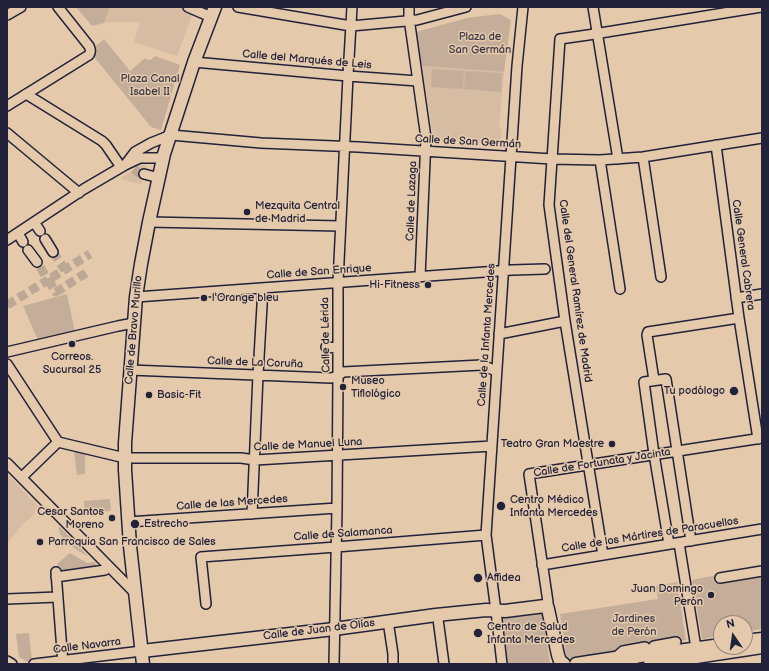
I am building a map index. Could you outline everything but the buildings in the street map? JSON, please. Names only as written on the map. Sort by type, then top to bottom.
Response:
[{"type":"main road","name":"Calle de Bravo Murillo","points":[[143,664],[128,522],[125,458],[136,297],[149,222],[163,158],[194,62],[213,12]]},
{"type":"main road","name":"Calle de Juan de Olías","points":[[142,651],[334,629],[436,615],[547,606]]},
{"type":"main road","name":"Calle de Fortunata y Jacinta","points":[[547,606],[560,661]]},
{"type":"main road","points":[[696,652],[713,647]]},
{"type":"main road","points":[[576,664],[648,655],[762,648]]},
{"type":"street","points":[[7,14],[21,7]]},
{"type":"street","points":[[7,106],[89,55],[91,50],[89,46],[58,7]]},
{"type":"street","points":[[188,7],[213,12]]},
{"type":"street","points":[[238,7],[351,26],[417,20],[466,7]]},
{"type":"street","name":"Calle de Lérida","points":[[334,664],[337,455],[333,416],[338,376],[338,282],[340,226],[352,7]]},
{"type":"street","name":"Calle de Lazaga","points":[[409,7],[409,20],[426,138],[420,277]]},
{"type":"street","name":"Calle de la Infanta Mercedes","points":[[502,664],[486,534],[517,66],[523,7]]},
{"type":"street","points":[[593,7],[618,159]]},
{"type":"street","points":[[761,7],[762,13]]},
{"type":"street","name":"Calle del General Ramírez de Madrid","points":[[603,555],[565,321],[549,205],[560,39],[761,7]]},
{"type":"street","name":"Calle del Marqués de Leis","points":[[194,62],[418,81]]},
{"type":"street","points":[[26,94],[102,141],[123,166],[134,169]]},
{"type":"street","points":[[7,133],[79,193]]},
{"type":"street","points":[[123,166],[135,152],[170,135]]},
{"type":"street","name":"Calle de San Germán","points":[[170,135],[261,143],[552,159],[600,160],[642,157],[762,138]]},
{"type":"street","name":"Calle General Cabrera","points":[[716,145],[739,318],[760,438]]},
{"type":"street","points":[[642,157],[661,277]]},
{"type":"street","points":[[7,240],[123,166],[140,158],[163,158]]},
{"type":"street","points":[[600,160],[620,289]]},
{"type":"street","points":[[144,174],[158,178]]},
{"type":"street","points":[[34,222],[53,252]]},
{"type":"street","points":[[149,222],[340,226]]},
{"type":"street","points":[[18,233],[37,262]]},
{"type":"street","name":"Calle de San Enrique","points":[[136,297],[545,269]]},
{"type":"street","points":[[252,514],[263,288]]},
{"type":"street","points":[[736,298],[762,294]]},
{"type":"street","points":[[654,380],[647,335],[648,332],[739,318]]},
{"type":"street","points":[[499,334],[565,321]]},
{"type":"street","points":[[7,352],[134,323]]},
{"type":"street","points":[[326,347],[338,348]]},
{"type":"street","points":[[7,364],[58,442],[22,477]]},
{"type":"street","name":"Calle de La Coruña","points":[[130,370],[331,378],[338,376],[343,372],[482,365],[496,371]]},
{"type":"street","points":[[669,544],[644,382],[654,380],[666,379],[691,541]]},
{"type":"street","name":"Calle de Fortunata y Jacinta","points":[[547,606],[548,602],[529,474],[760,438]]},
{"type":"street","name":"Calle de Manuel Luna","points":[[58,442],[125,458],[241,458],[255,460],[492,446]]},
{"type":"street","points":[[7,463],[135,593]]},
{"type":"street","name":"Calle de las Mercedes","points":[[128,522],[337,508]]},
{"type":"street","name":"Calle de los Mártires de Paracuellos","points":[[542,565],[762,528]]},
{"type":"street","name":"Calle de Salamanca","points":[[206,604],[201,557],[486,534]]},
{"type":"street","points":[[679,543],[696,652]]},
{"type":"street","points":[[64,662],[55,577],[105,570]]},
{"type":"street","points":[[720,578],[762,571]]},
{"type":"street","points":[[7,599],[58,597]]},
{"type":"street","points":[[436,615],[438,619],[444,664]]},
{"type":"street","points":[[388,621],[393,664]]},
{"type":"street","points":[[626,664],[629,660],[648,655],[654,646],[676,642]]},
{"type":"street","name":"Calle Navarra","points":[[34,664],[64,662],[142,651]]},
{"type":"shaded area","points":[[110,7],[195,7],[177,56],[134,42],[140,22],[104,23]]},
{"type":"shaded area","points":[[422,66],[504,72],[499,128],[502,129],[500,144],[476,142],[474,139],[471,142],[466,143],[461,142],[458,138],[456,141],[438,140],[433,137]]},
{"type":"shaded area","points":[[142,164],[146,166],[141,184],[121,178]]},
{"type":"shaded area","points":[[7,474],[39,507],[7,544]]},
{"type":"green space","points":[[76,7],[110,7],[104,23],[92,26]]},
{"type":"green space","name":"Plaza de San Germán","points":[[500,14],[511,20],[504,72],[422,66],[416,32],[467,18]]},
{"type":"green space","name":"Plaza Canal Isabel II","points":[[104,39],[130,71],[145,58],[151,60],[155,56],[180,65],[161,130],[151,127],[95,58],[95,47]]},
{"type":"green space","points":[[432,69],[464,71],[463,89],[431,87]]},
{"type":"green space","points":[[465,71],[502,73],[501,92],[464,89]]},
{"type":"green space","points":[[67,294],[75,332],[38,340],[23,306]]},
{"type":"green space","points":[[74,451],[85,453],[85,474],[77,475]]},
{"type":"green space","points":[[110,499],[111,511],[85,513],[84,501]]},
{"type":"green space","points":[[59,526],[88,556],[64,540],[59,531]]},
{"type":"green space","points":[[70,553],[87,563],[94,562],[99,567],[61,575],[60,567],[57,567],[58,563]]},
{"type":"green space","points":[[717,575],[719,584],[762,576],[762,629],[753,631],[753,615],[713,615],[713,637],[702,639],[692,580]]},
{"type":"green space","name":"Jardines de Perón","points":[[677,582],[686,640],[567,659],[560,614],[658,599],[656,586]]},
{"type":"green space","points":[[542,611],[550,664],[508,664],[503,617]]},
{"type":"green space","points":[[29,633],[32,661],[27,662],[19,657],[16,634]]},
{"type":"tunnel","points":[[134,169],[139,173],[144,174]]},
{"type":"tunnel","points":[[53,252],[65,270]]},
{"type":"tunnel","points":[[86,273],[56,292],[48,280],[90,254]]},
{"type":"tunnel","points":[[7,305],[48,280],[37,262]]},
{"type":"place","name":"Mezquita Central de Madrid","points":[[247,212]]},
{"type":"place","name":"Hi-Fitness","points":[[428,285]]},
{"type":"place","name":"l'Orange bleu","points":[[204,298]]},
{"type":"place","name":"Correos. Sucursal 25","points":[[72,344]]},
{"type":"place","name":"Museo Tiflológico","points":[[343,387]]},
{"type":"place","name":"Tu podólogo","points":[[734,391]]},
{"type":"place","name":"Basic-Fit","points":[[149,395]]},
{"type":"place","name":"Teatro Gran Maestre","points":[[612,444]]},
{"type":"place","name":"Centro Médico Infanta Mercedes","points":[[501,506]]},
{"type":"place","name":"Cesar Santos Moreno","points":[[112,518]]},
{"type":"place","name":"Estrecho","points":[[135,524]]},
{"type":"place","name":"Parroquia San Francisco de Sales","points":[[40,542]]},
{"type":"place","name":"Affidea","points":[[478,578]]},
{"type":"place","name":"Juan Domingo Perón","points":[[711,595]]},
{"type":"place","name":"Centro de Salud Infanta Mercedes","points":[[478,633]]}]
